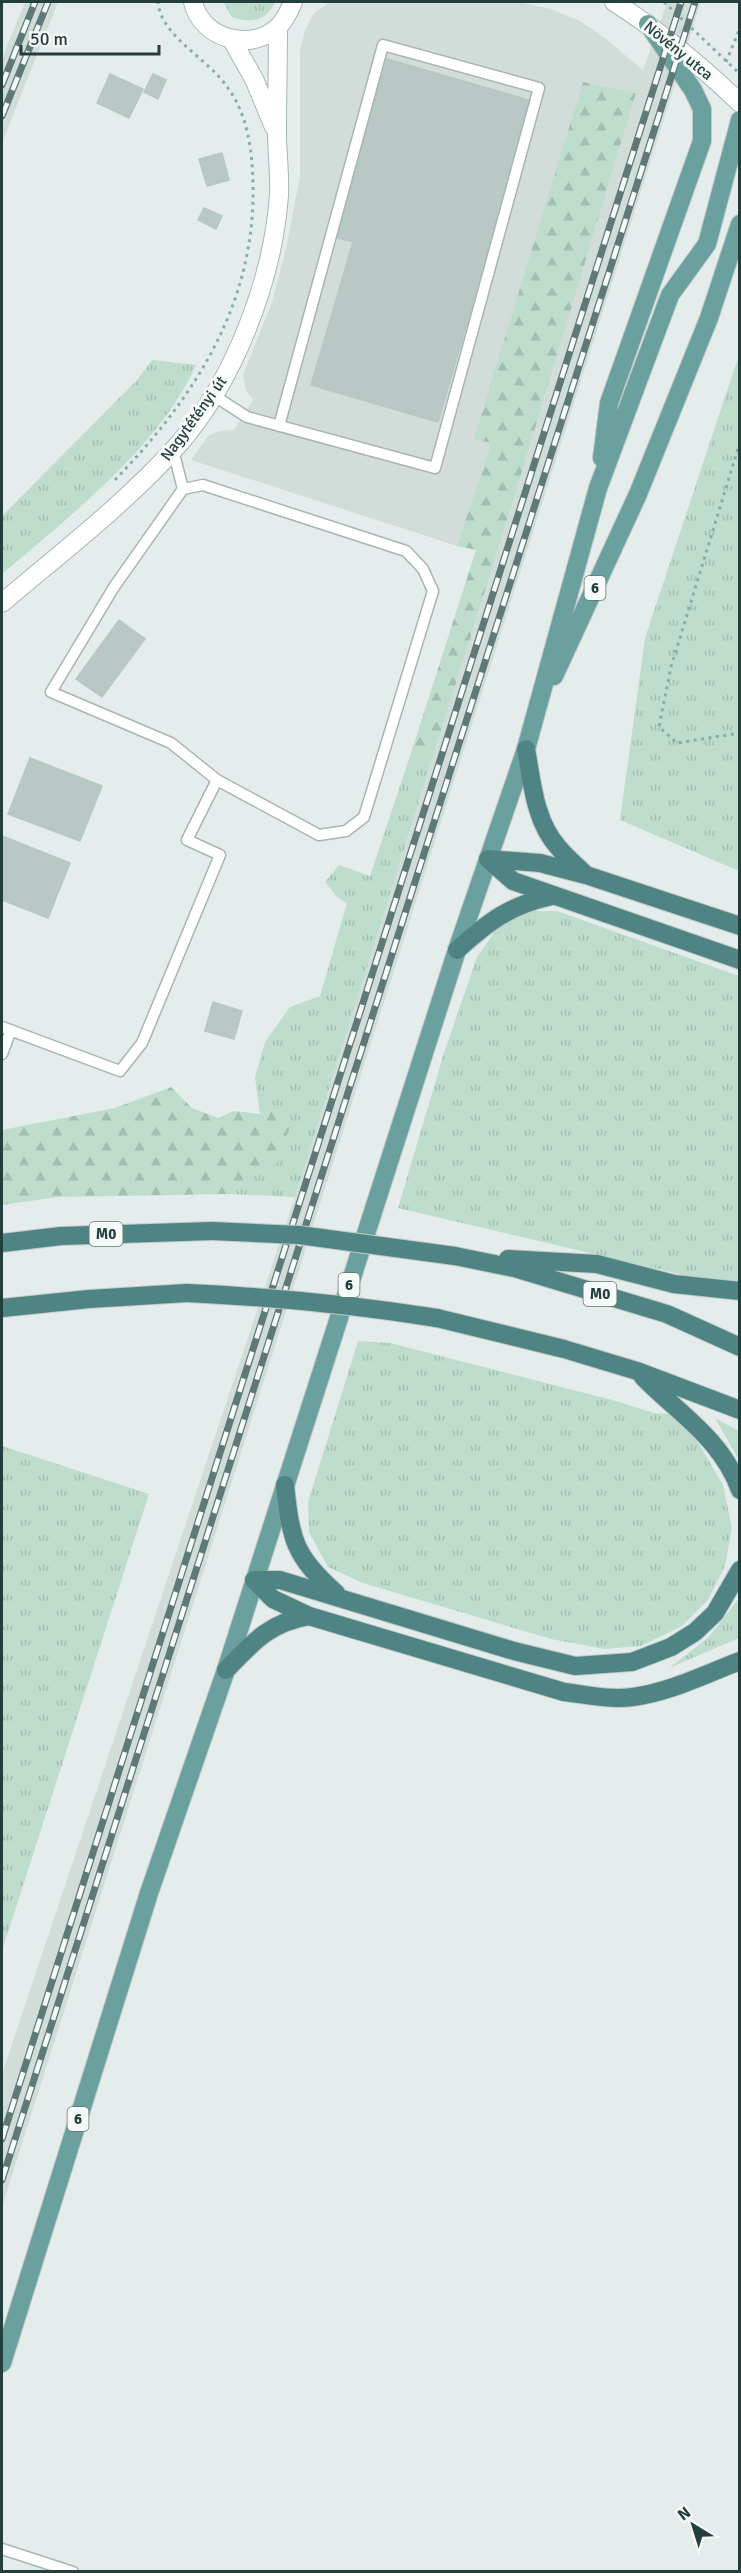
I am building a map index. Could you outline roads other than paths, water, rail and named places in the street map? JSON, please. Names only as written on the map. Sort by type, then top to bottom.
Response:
[{"type":"highway","points":[[526,750],[544,826],[556,846],[586,875]]},
{"type":"highway","points":[[488,859],[540,863],[586,875],[740,926]]},
{"type":"highway","points":[[488,859],[513,881],[740,960]]},
{"type":"highway","points":[[457,950],[487,923],[513,907],[552,896]]},
{"type":"highway","name":"M0","points":[[2,1243],[61,1236],[212,1231],[299,1235],[455,1256],[514,1268],[667,1314],[740,1347]]},
{"type":"highway","points":[[455,1256],[597,1264],[674,1284],[740,1291]]},
{"type":"highway","points":[[2,1308],[89,1299],[187,1293],[270,1296],[354,1305],[437,1318],[564,1349],[637,1371],[740,1410]]},
{"type":"highway","points":[[637,1371],[670,1405],[702,1430],[724,1456],[740,1490]]},
{"type":"highway","points":[[285,1485],[289,1522],[299,1554],[316,1576],[342,1599]]},
{"type":"highway","points":[[254,1580],[280,1580],[514,1651],[575,1666],[632,1662],[671,1647],[695,1632],[715,1614],[740,1570]]},
{"type":"highway","points":[[254,1580],[273,1599],[309,1616],[564,1692],[602,1697],[634,1697],[672,1687],[740,1661]]},
{"type":"highway","points":[[226,1670],[267,1632],[287,1619],[309,1616]]},
{"type":"main road","points":[[190,4],[203,22],[216,33],[231,40],[248,41],[264,36],[278,27],[288,15],[293,2]]},
{"type":"main road","name":"Növény utca","points":[[614,2],[648,24],[703,68],[740,103]]},
{"type":"main road","points":[[598,488],[609,403],[702,141],[702,109],[693,90],[648,24]]},
{"type":"main road","name":"Nagytétényi út","points":[[2,603],[120,502],[173,450],[213,395],[246,330],[262,285],[272,245],[279,196],[278,27]]},
{"type":"main road","name":"Nagytétényi út","points":[[231,40],[254,79],[277,134]]},
{"type":"main road","name":"6","points":[[2,2363],[149,1893],[226,1670],[457,950],[526,750],[598,488],[670,295],[707,244],[740,120]]},
{"type":"main road","name":"6","points":[[531,727],[638,494],[709,318],[740,224]]},
{"type":"lane","points":[[213,395],[247,417],[279,426],[435,468],[539,88],[383,45],[279,426]]},
{"type":"lane","points":[[173,450],[183,489]]},
{"type":"lane","points":[[203,485],[406,551],[423,569],[434,591],[364,817],[346,831],[320,835],[217,780],[171,743],[51,692],[114,587],[183,489],[203,485]]},
{"type":"lane","points":[[2,1054],[6,1028],[120,1071],[142,1043],[220,855],[187,840],[217,780]]},
{"type":"lane","points":[[2,2549],[73,2571]]},
{"type":"railway","points":[[2,85],[35,2]]},
{"type":"railway","points":[[2,116],[48,2]]},
{"type":"railway","points":[[2,2139],[681,2]]},
{"type":"railway","points":[[2,2180],[695,2]]}]
